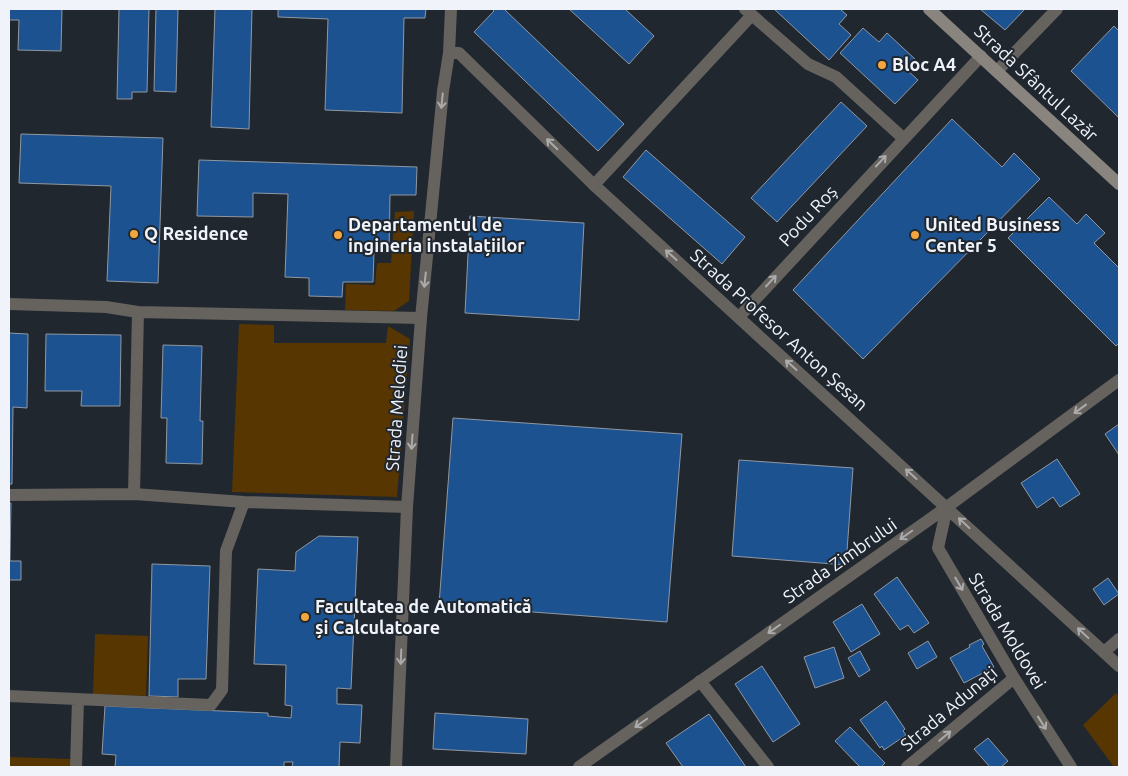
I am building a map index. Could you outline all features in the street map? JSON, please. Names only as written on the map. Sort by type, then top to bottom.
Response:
[{"type":"main road","name":"Strada Sfântul Lazăr","points":[[929,9],[1119,184]]},
{"type":"street","points":[[449,53],[451,9]]},
{"type":"street","points":[[997,71],[1056,9]]},
{"type":"street","points":[[594,185],[748,12],[808,64],[836,77],[903,138]]},
{"type":"street","name":"Strada Profesor Anton Șesan","points":[[449,53],[459,53],[594,185],[1119,666]]},
{"type":"street","name":"Strada Melodiei","points":[[396,767],[407,507],[421,318],[443,91],[449,53]]},
{"type":"street","name":"Podu Roș","points":[[738,317],[981,56]]},
{"type":"street","points":[[9,304],[106,307],[138,312],[421,318]]},
{"type":"street","points":[[134,494],[138,312]]},
{"type":"street","name":"Strada Zimbrului","points":[[583,766],[947,507],[1119,380]]},
{"type":"street","points":[[9,495],[134,494],[244,502],[407,507]]},
{"type":"street","points":[[9,696],[211,705],[222,690],[226,551],[244,502]]},
{"type":"street","name":"Strada Moldovei","points":[[947,507],[938,548],[1014,678],[1071,767]]},
{"type":"street","points":[[1104,652],[1119,639]]},
{"type":"street","name":"Strada Adunați","points":[[908,767],[1014,678]]},
{"type":"street","points":[[700,681],[768,767]]},
{"type":"street","points":[[76,767],[78,699]]},
{"type":"shaded area","points":[[414,211],[409,301],[394,311],[345,310],[346,284],[375,285],[377,263],[391,263],[395,212]]},
{"type":"shaded area","points":[[239,324],[274,325],[274,343],[386,343],[388,326],[410,339],[397,497],[232,492]]},
{"type":"shaded area","points":[[95,634],[148,636],[146,696],[93,694]]},
{"type":"shaded area","points":[[1116,693],[1119,697],[1119,767],[1114,767],[1083,725]]},
{"type":"shaded area","points":[[9,757],[71,759],[70,767],[9,767]]},
{"type":"building","points":[[9,9],[62,9],[61,51],[18,50],[19,20],[9,20]]},
{"type":"building","points":[[119,9],[149,9],[147,92],[132,92],[132,99],[117,99]]},
{"type":"building","points":[[156,9],[178,9],[176,92],[154,91]]},
{"type":"building","points":[[215,9],[252,9],[249,129],[211,127]]},
{"type":"building","points":[[278,9],[426,9],[425,18],[404,18],[402,113],[325,110],[328,19],[278,17]]},
{"type":"building","points":[[492,9],[504,9],[624,124],[598,151],[474,32],[494,11]]},
{"type":"building","points":[[569,9],[625,9],[654,36],[629,64]]},
{"type":"building","points":[[774,9],[840,9],[847,15],[839,24],[851,35],[829,60]]},
{"type":"building","points":[[980,9],[1025,9],[1005,30]]},
{"type":"building","points":[[1114,26],[1119,31],[1119,118],[1071,71]]},
{"type":"building","name":"Bloc A4","points":[[863,28],[879,42],[887,33],[916,60],[907,70],[918,80],[895,104],[840,53]]},
{"type":"building","points":[[841,102],[867,126],[777,222],[751,198]]},
{"type":"building","name":"United Business Center 5","points":[[952,119],[1002,167],[1014,153],[1040,179],[863,359],[793,290]]},
{"type":"building","name":"Q Residence","points":[[21,134],[163,138],[158,283],[107,281],[111,186],[19,183]]},
{"type":"building","points":[[646,150],[745,237],[722,264],[623,177]]},
{"type":"building","name":"Departamentul de ingineria instalațiilor","points":[[199,160],[417,167],[416,195],[390,195],[389,253],[374,252],[373,282],[343,282],[342,297],[309,296],[309,278],[285,277],[288,194],[253,193],[253,217],[197,216]]},
{"type":"building","points":[[1049,197],[1077,224],[1086,214],[1105,233],[1094,243],[1119,268],[1119,343],[1116,346],[1008,238]]},
{"type":"building","points":[[470,216],[584,223],[579,320],[465,313]]},
{"type":"building","points":[[9,333],[28,334],[27,408],[13,407],[12,484],[9,484]]},
{"type":"building","points":[[46,334],[121,335],[120,406],[81,406],[82,391],[45,391]]},
{"type":"building","points":[[163,345],[202,346],[200,421],[203,421],[202,464],[166,463],[167,418],[161,418]]},
{"type":"building","points":[[453,418],[682,434],[667,622],[439,605]]},
{"type":"building","points":[[1119,424],[1119,455],[1105,434]]},
{"type":"building","points":[[1057,459],[1080,494],[1060,507],[1053,497],[1037,508],[1021,483]]},
{"type":"building","points":[[739,460],[853,468],[846,565],[732,556]]},
{"type":"building","points":[[9,503],[11,503],[10,561],[21,561],[21,580],[9,580]]},
{"type":"building","name":"Facultatea de Automatică și Calculatoare","points":[[319,536],[358,537],[351,689],[337,688],[337,704],[362,705],[360,743],[340,742],[339,767],[292,767],[293,762],[284,762],[284,767],[115,767],[116,755],[102,754],[105,706],[268,713],[268,716],[291,718],[292,706],[285,705],[286,665],[254,664],[258,569],[295,571],[296,552]]},
{"type":"building","points":[[152,564],[210,566],[206,679],[178,679],[178,697],[149,696]]},
{"type":"building","points":[[897,577],[929,623],[914,633],[908,625],[900,630],[874,594]]},
{"type":"building","points":[[1108,578],[1119,594],[1104,605],[1093,589]]},
{"type":"building","points":[[862,604],[880,634],[851,652],[833,622]]},
{"type":"building","points":[[981,639],[984,644],[982,646],[994,667],[964,683],[950,658]]},
{"type":"building","points":[[928,641],[937,657],[917,669],[908,653]]},
{"type":"building","points":[[834,647],[844,678],[815,688],[804,657]]},
{"type":"building","points":[[860,651],[870,670],[859,677],[848,658]]},
{"type":"building","points":[[762,666],[800,724],[773,742],[735,684]]},
{"type":"building","points":[[886,701],[905,729],[903,731],[906,735],[884,750],[882,746],[880,748],[860,720]]},
{"type":"building","points":[[435,713],[528,719],[526,754],[433,749]]},
{"type":"building","points":[[709,714],[746,767],[683,767],[666,743]]},
{"type":"building","points":[[850,727],[885,763],[881,767],[860,767],[835,741]]},
{"type":"building","points":[[988,738],[1008,761],[1001,767],[990,767],[974,749]]},
{"type":"place","name":"Bloc A4","points":[[882,65]]},
{"type":"place","name":"Q Residence","points":[[134,234]]},
{"type":"place","name":"Departamentul de ingineria instalațiilor","points":[[338,235]]},
{"type":"place","name":"United Business Center 5","points":[[915,235]]},
{"type":"place","name":"Facultatea de Automatică și Calculatoare","points":[[305,617]]}]
